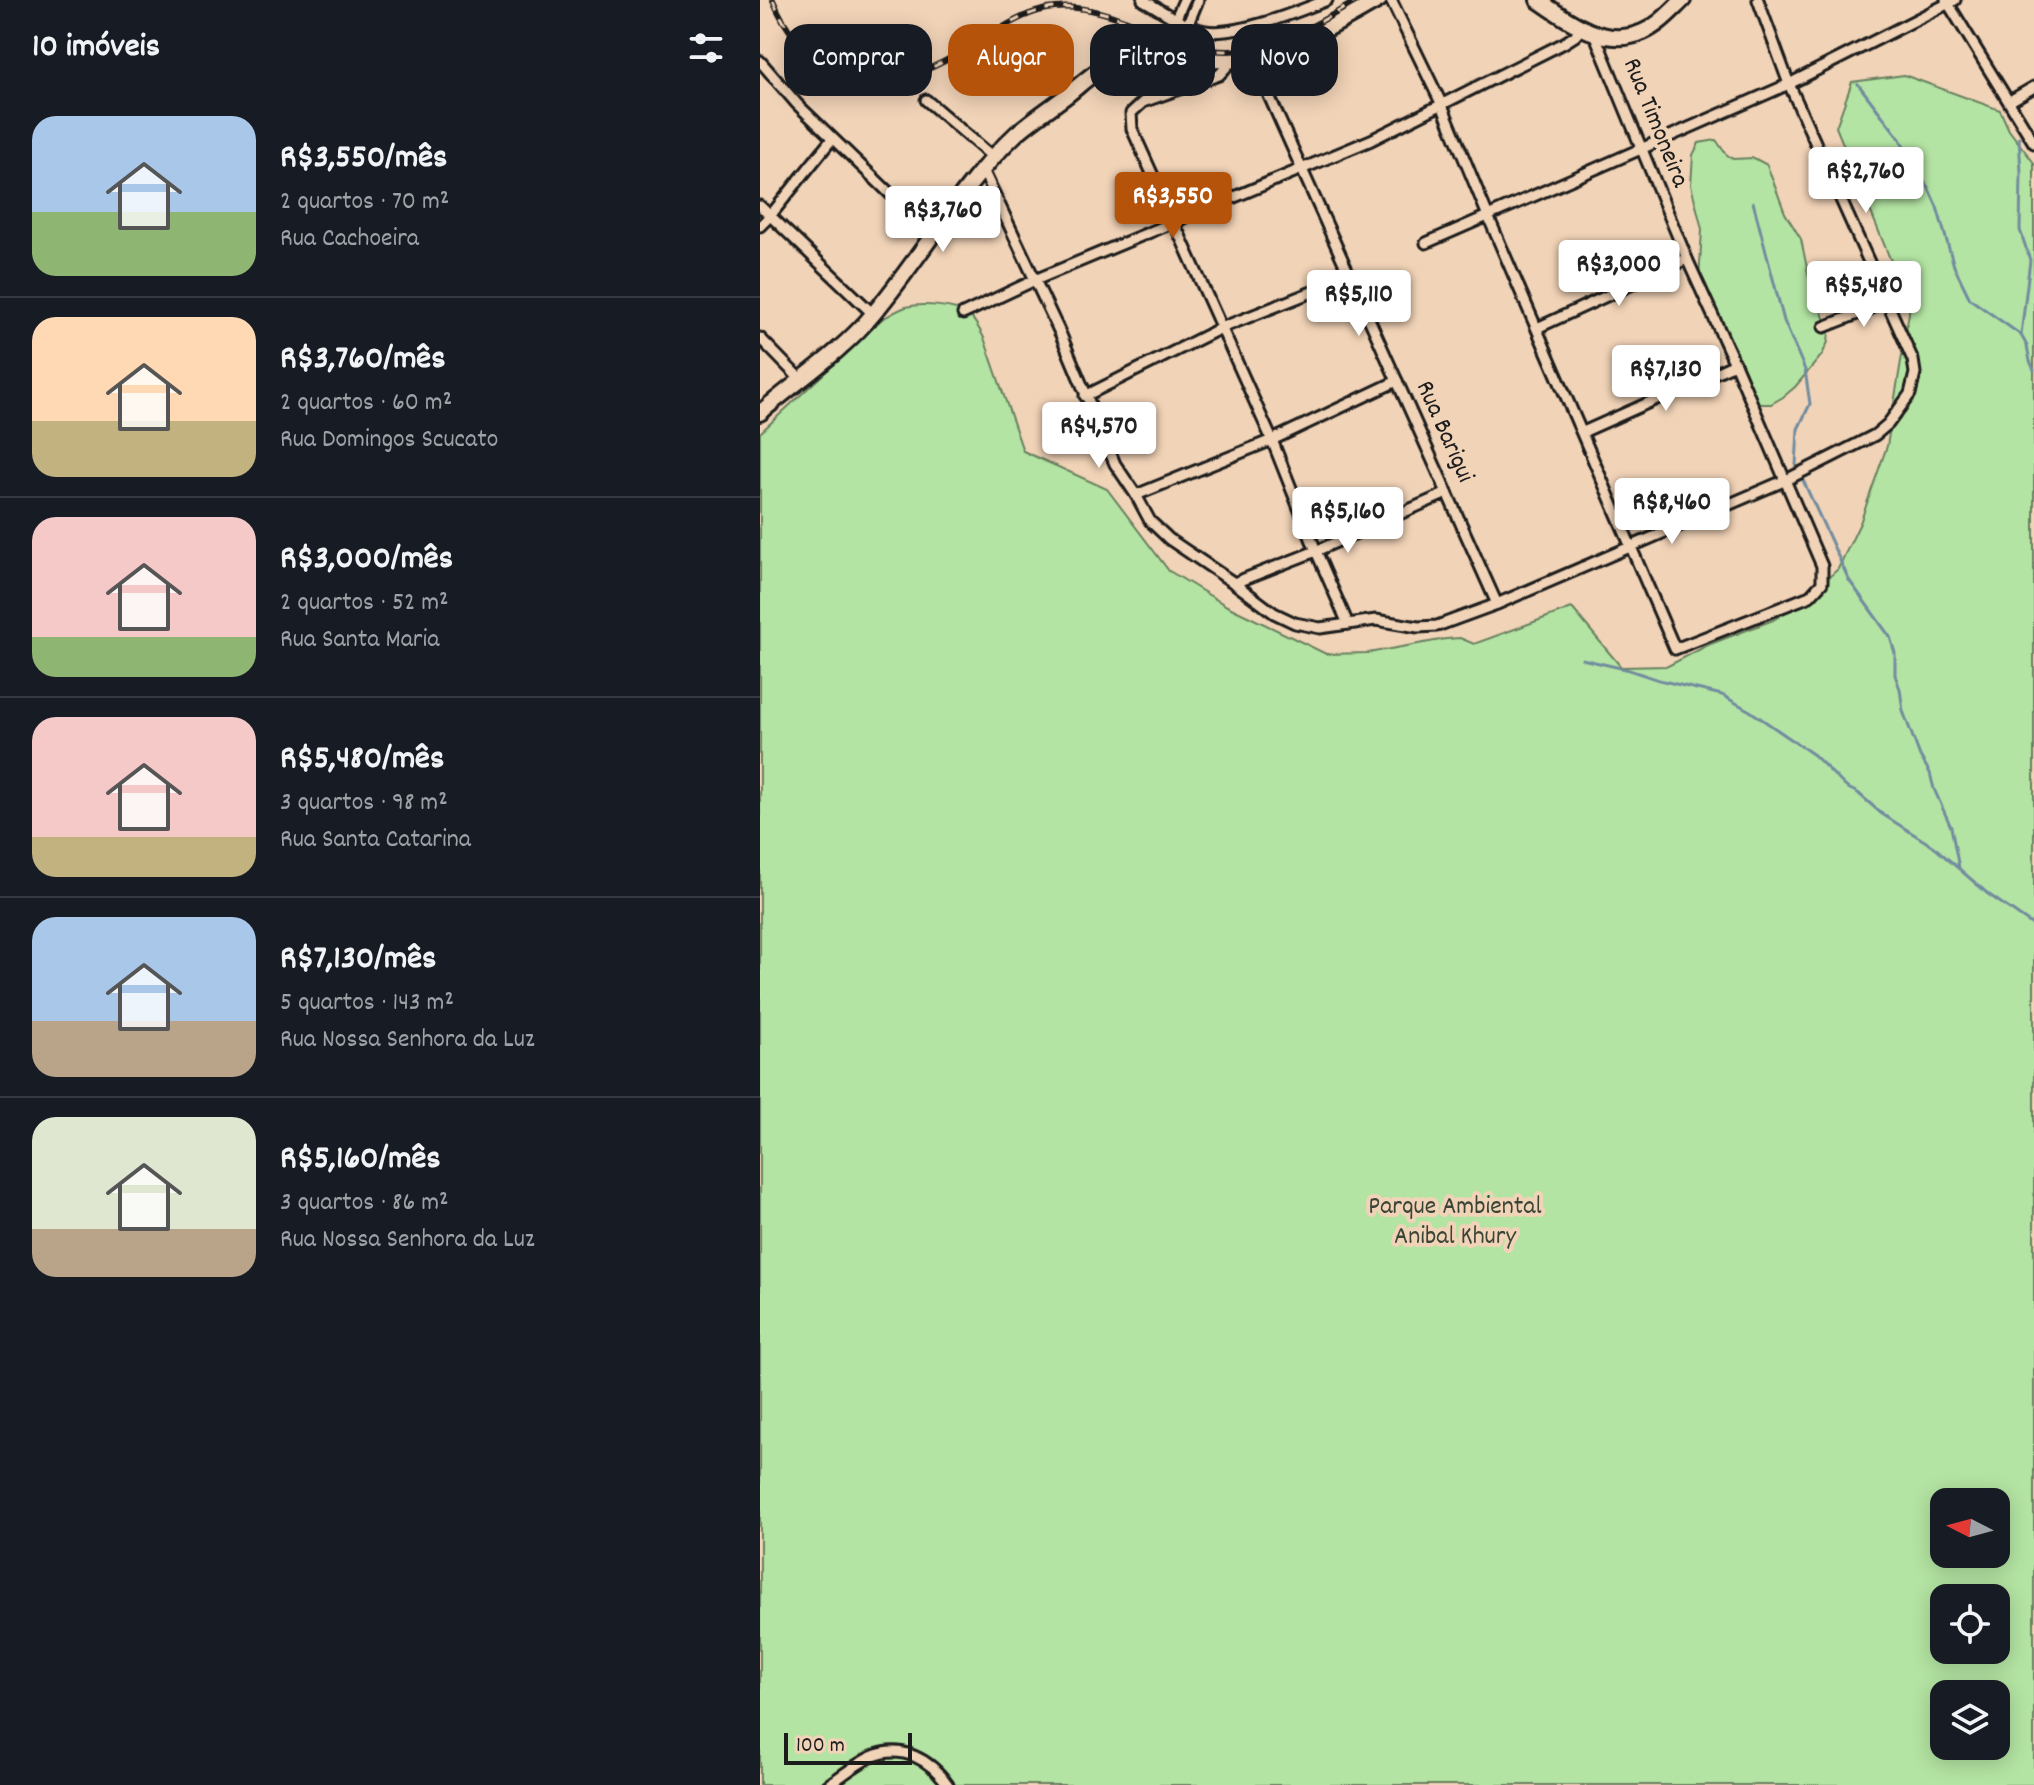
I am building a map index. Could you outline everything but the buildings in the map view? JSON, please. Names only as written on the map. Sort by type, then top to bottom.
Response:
[{"type":"main road","points":[[1336,24],[1379,0]]},
{"type":"main road","points":[[1538,0],[1587,31],[1622,37],[1642,32],[1660,22],[1683,0]]},
{"type":"main road","points":[[760,413],[873,314],[983,170],[1018,133],[1090,77]]},
{"type":"street","points":[[1143,0],[1188,24],[1198,0]]},
{"type":"street","points":[[1176,18],[1184,0]]},
{"type":"street","points":[[1215,30],[1235,29],[1284,17],[1327,0]]},
{"type":"street","points":[[1391,0],[1442,105],[1631,546]]},
{"type":"street","points":[[983,170],[1061,335],[1115,464],[1150,521],[1169,539],[1274,613],[1295,623],[1320,628],[1376,620],[1418,627],[1437,626],[1497,604],[1786,480],[1875,435],[1888,424],[1910,394],[1915,373],[1913,360],[1789,84],[1758,0]]},
{"type":"street","points":[[1426,243],[1789,84],[1950,1],[2034,143]]},
{"type":"street","points":[[963,314],[1035,280],[1371,140],[1587,31]]},
{"type":"street","name":"Rua Timoneira","points":[[1587,31],[1786,480],[1822,566],[1822,583],[1810,596],[1675,649],[1631,546]]},
{"type":"street","points":[[760,61],[797,104],[933,235]]},
{"type":"street","points":[[1231,62],[1219,75],[1143,102],[1131,113],[1132,129],[1272,440],[1348,624]]},
{"type":"street","points":[[2010,101],[2034,87]]},
{"type":"street","name":"Rua Barigui","points":[[1269,96],[1497,604]]},
{"type":"street","points":[[926,100],[994,158]]},
{"type":"street","points":[[760,226],[832,139]]},
{"type":"street","points":[[760,206],[873,314]]},
{"type":"street","points":[[1537,328],[1687,259]]},
{"type":"street","points":[[1085,396],[1221,328],[1350,277]]},
{"type":"street","points":[[1824,327],[1870,309],[1885,298]]},
{"type":"street","points":[[760,338],[801,380]]},
{"type":"street","points":[[1583,432],[1735,364]]},
{"type":"street","points":[[1136,495],[1272,440],[1397,381]]},
{"type":"street","points":[[1234,583],[1316,551],[1447,493]]},
{"type":"street","points":[[828,1785],[872,1757],[892,1751],[925,1760],[940,1772],[948,1785]]},
{"type":"green space","name":"Parque Ambiental Anibal Khury","points":[[1904,75],[2000,110],[2009,130],[2034,163],[2034,1785],[760,1785],[760,433],[882,319],[913,306],[957,309],[970,316],[984,338],[1023,451],[1107,489],[1169,571],[1227,606],[1326,654],[1368,653],[1460,638],[1474,644],[1572,608],[1621,667],[1668,666],[1708,645],[1773,620],[1802,602],[1838,569],[1860,523],[1887,446],[1909,305],[1836,127],[1852,82]]},
{"type":"green space","points":[[1716,140],[1733,159],[1754,158],[1767,165],[1785,213],[1801,239],[1809,278],[1829,331],[1822,355],[1795,387],[1771,404],[1755,404],[1699,281],[1702,229],[1691,185],[1693,155],[1699,143]]},
{"type":"waterway","points":[[1858,84],[1900,139],[1928,187],[1954,266],[1970,299],[2021,335],[2034,370]]},
{"type":"waterway","points":[[2019,137],[2020,230],[2030,260],[2021,335]]},
{"type":"waterway","points":[[1753,202],[1784,321],[1805,370],[1810,404],[1798,429],[1796,465],[1849,580],[1890,637],[1903,711],[1951,827],[1959,868]]},
{"type":"waterway","points":[[1582,659],[1722,695],[1750,711],[1814,755],[1846,787],[1934,847],[1988,894],[2034,926]]},
{"type":"railway","points":[[773,0],[789,30],[812,55],[831,68],[853,77],[875,80],[916,74],[955,56],[1015,20],[1047,9],[1091,10],[1187,44],[1232,51],[1251,49],[1288,37],[1358,0]]}]
